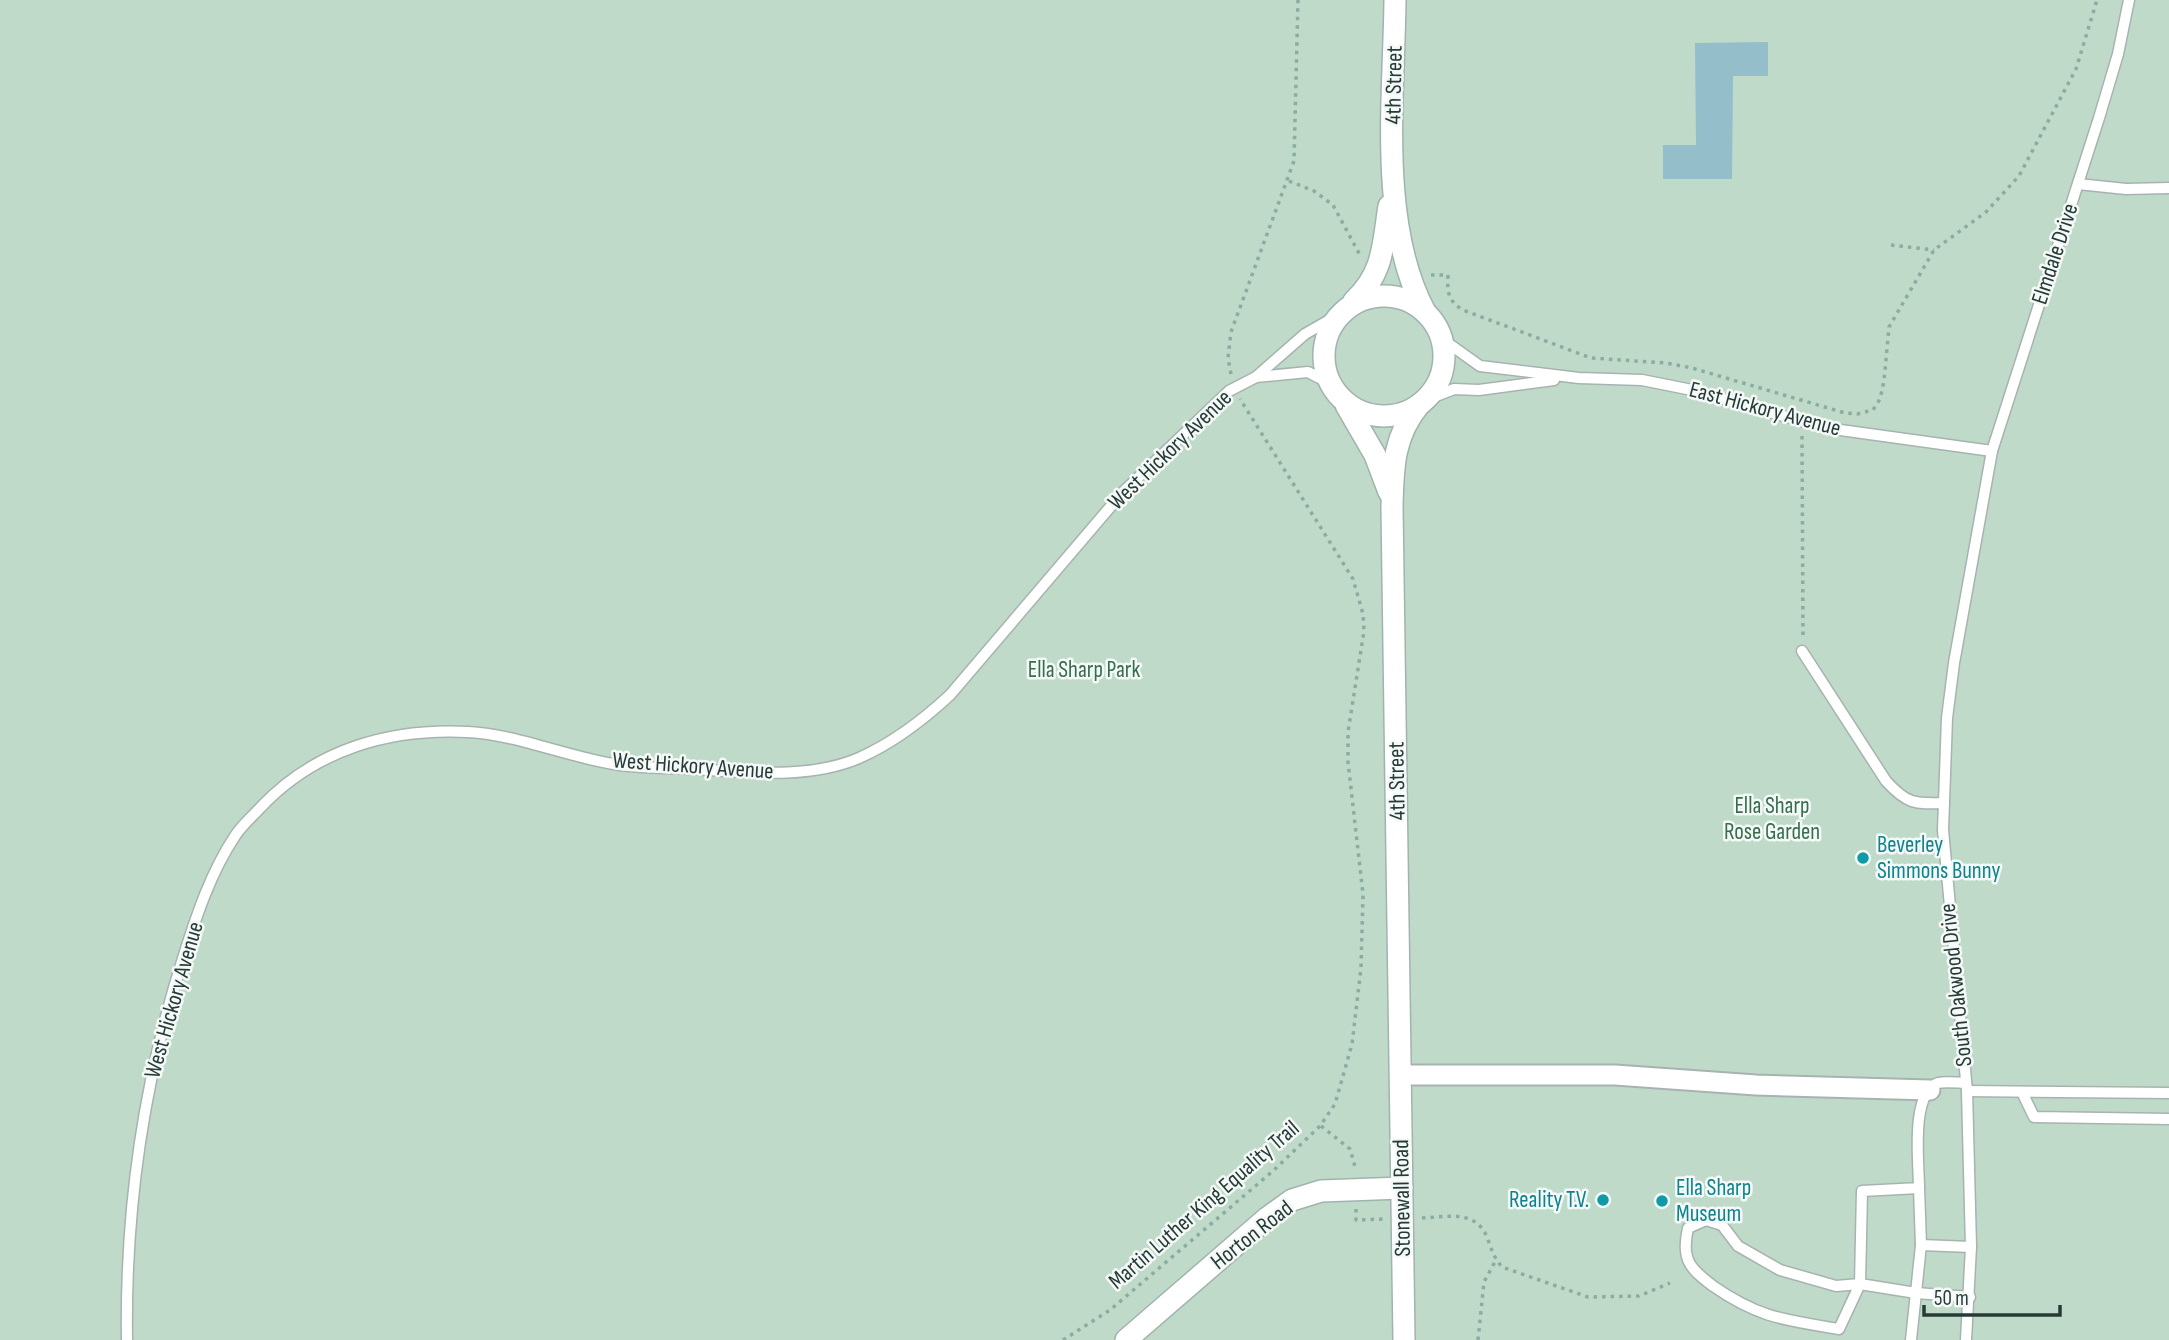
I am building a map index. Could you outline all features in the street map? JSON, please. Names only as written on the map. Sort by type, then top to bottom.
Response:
[{"type":"street","name":"4th Street","points":[[1395,0],[1393,170],[1400,233],[1414,287],[1434,329]]},
{"type":"street","name":"4th Street","points":[[1344,310],[1366,289],[1379,269],[1393,170]]},
{"type":"street","points":[[1394,296],[1412,303],[1434,329],[1442,349],[1442,370],[1437,386],[1422,402],[1379,416],[1362,413],[1335,390],[1326,368],[1325,351],[1330,332],[1344,310],[1368,297],[1394,296]]},
{"type":"street","name":"4th Street","points":[[1335,390],[1376,454],[1392,507]]},
{"type":"street","name":"4th Street","points":[[1401,1065],[1392,507],[1397,442],[1404,424],[1422,402]]},
{"type":"street","points":[[1401,1065],[1756,1085],[1930,1090]]},
{"type":"street","name":"Stonewall Road","points":[[1401,1065],[1404,1340]]},
{"type":"street","name":"Horton Road","points":[[1126,1340],[1266,1218],[1292,1200],[1321,1191],[1402,1188]]},
{"type":"lane","name":"Elmdale Drive","points":[[1980,507],[1992,451],[2118,54],[2129,0]]},
{"type":"lane","points":[[2078,184],[2126,189],[2169,188]]},
{"type":"lane","name":"West Hickory Avenue","points":[[127,1340],[137,1167],[153,1063],[177,976],[212,877],[236,834],[272,796],[304,770],[347,748],[391,735],[430,731],[504,735],[618,765],[770,773],[856,759],[923,719],[950,695],[1123,492],[1229,391],[1256,377],[1305,334],[1344,310]]},
{"type":"lane","name":"East Hickory Avenue","points":[[1434,329],[1480,366],[1579,378],[1642,380],[1692,390],[1826,428],[1992,451]]},
{"type":"lane","name":"West Hickory Avenue","points":[[1256,377],[1308,372],[1335,390]]},
{"type":"lane","name":"East Hickory Avenue","points":[[1422,402],[1454,389],[1479,390],[1579,378]]},
{"type":"lane","name":"South Oakwood Drive","points":[[1966,1340],[1971,1247],[1967,1087],[1945,869],[1944,803],[1954,663],[1980,507]]},
{"type":"lane","points":[[1802,651],[1886,781],[1902,799],[1921,804],[1944,803]]},
{"type":"lane","points":[[1911,1340],[1922,1245],[1919,1111],[1923,1096],[1938,1083],[2022,1092],[2169,1093]]},
{"type":"lane","points":[[2022,1092],[2034,1117],[2169,1119]]},
{"type":"lane","points":[[1919,1188],[1863,1191],[1860,1284],[1839,1329],[1775,1318],[1742,1307],[1692,1270],[1683,1247],[1688,1228],[1706,1220],[1722,1224],[1738,1246],[1780,1270],[1836,1286],[1860,1284],[1916,1293],[1970,1297]]},
{"type":"lane","points":[[1922,1245],[1971,1247]]},
{"type":"path","points":[[1231,374],[1228,358],[1231,332],[1294,161],[1298,0]]},
{"type":"path","points":[[1448,275],[1447,289],[1452,303],[1537,340],[1591,358],[1666,363],[1844,413],[1873,410],[1880,399],[1884,381],[1889,327],[1934,250],[1986,212],[2019,176],[2076,69],[2097,0]]},
{"type":"path","points":[[1891,245],[1934,250]]},
{"type":"path","name":"Martin Luther King Equality Trail","points":[[1063,1340],[1110,1310],[1273,1171],[1320,1126],[1335,1104],[1352,1044],[1361,968],[1363,894],[1348,762],[1348,732],[1363,614],[1353,579],[1240,399]]},
{"type":"path","points":[[1803,407],[1805,401]]},
{"type":"path","points":[[1802,436],[1803,636]]},
{"type":"path","points":[[1320,1126],[1350,1149],[1356,1166],[1356,1220],[1465,1216],[1482,1226],[1496,1260],[1503,1267],[1588,1297],[1640,1296],[1670,1283]]},
{"type":"path","points":[[1478,1340],[1484,1282],[1496,1260]]},
{"type":"green space","name":"Ella Sharp Park","points":[[0,0],[2169,0],[2169,1340],[0,1340]]},
{"type":"water","points":[[1768,42],[1768,76],[1733,76],[1732,179],[1663,179],[1663,145],[1696,145],[1695,43]]},
{"type":"place","name":"Beverley Simmons Bunny","points":[[1863,858]]},
{"type":"place","name":"Reality T.V.","points":[[1603,1200]]},
{"type":"place","name":"Ella Sharp Museum","points":[[1662,1201]]},
{"type":"park label","name":"Ella Sharp Rose Garden","points":[[1772,819]]}]
